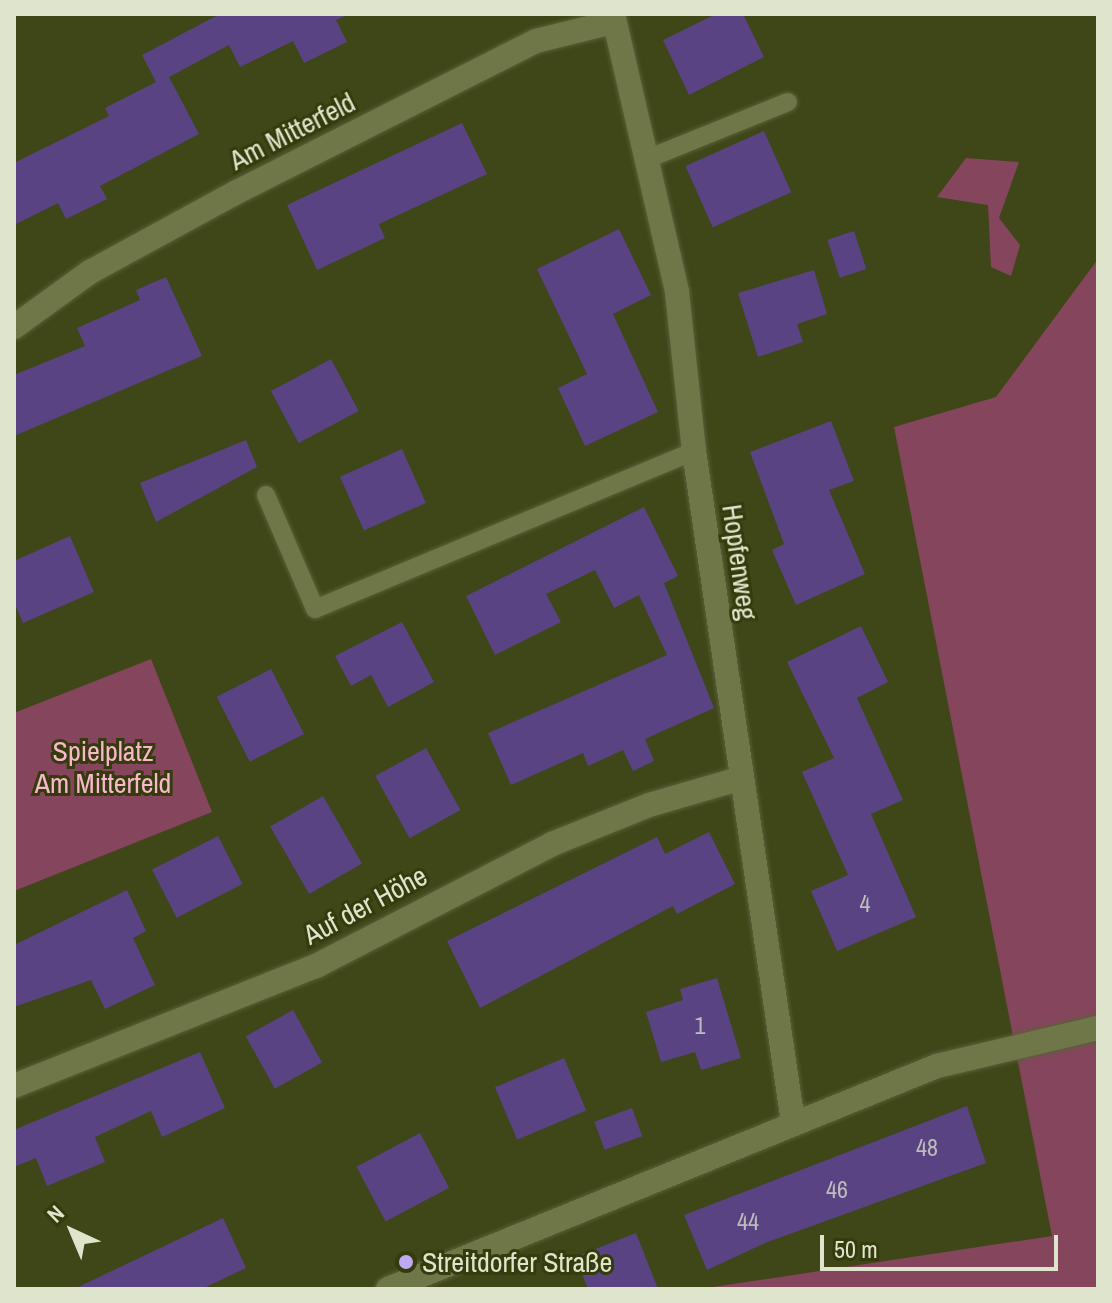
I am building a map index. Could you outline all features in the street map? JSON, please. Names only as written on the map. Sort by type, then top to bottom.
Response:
[{"type":"street","name":"Hopfenweg","points":[[613,18],[677,292],[694,451],[793,1122]]},
{"type":"street","name":"Am Mitterfeld","points":[[14,327],[90,272],[262,179],[536,41],[613,18]]},
{"type":"street","name":"Auf der Höhe","points":[[14,1086],[316,966],[552,844],[649,805],[742,778]]},
{"type":"street","points":[[388,1289],[937,1066],[1098,1028]]},
{"type":"lane","points":[[647,159],[788,102]]},
{"type":"lane","points":[[266,495],[315,609],[694,451]]},
{"type":"green space","points":[[966,158],[1019,162],[999,218],[1020,245],[1011,276],[991,267],[988,205],[937,197]]},
{"type":"green space","points":[[1098,259],[1098,1289],[700,1289],[1052,1236],[894,427],[996,397]]},
{"type":"green space","name":"Spielplatz Am Mitterfeld","points":[[151,659],[212,812],[14,891],[14,713]]},
{"type":"building","points":[[220,14],[349,14],[336,20],[347,42],[304,63],[293,41],[240,67],[229,45],[169,77],[199,134],[100,186],[107,199],[66,219],[58,203],[14,225],[14,163],[109,116],[105,108],[156,82],[142,55]]},
{"type":"building","points":[[716,14],[743,14],[764,57],[689,95],[663,40]]},
{"type":"building","points":[[462,123],[487,174],[379,224],[385,238],[317,270],[287,205]]},
{"type":"building","points":[[764,131],[791,192],[713,227],[685,166]]},
{"type":"building","points":[[619,229],[651,295],[613,314],[658,412],[585,446],[558,388],[587,374],[537,269]]},
{"type":"building","points":[[854,231],[866,269],[840,278],[827,240]]},
{"type":"building","points":[[814,270],[827,314],[797,324],[803,342],[758,357],[738,293]]},
{"type":"building","points":[[166,277],[202,356],[14,436],[14,375],[85,346],[77,328],[140,300],[136,290]]},
{"type":"building","points":[[331,359],[359,411],[299,443],[271,391]]},
{"type":"building","points":[[831,421],[854,481],[829,490],[865,574],[796,605],[772,550],[784,544],[750,452]]},
{"type":"building","points":[[246,440],[257,467],[156,522],[140,483]]},
{"type":"building","points":[[402,449],[426,503],[364,531],[340,477]]},
{"type":"building","points":[[644,507],[678,576],[664,583],[714,708],[645,739],[654,761],[633,771],[623,750],[588,766],[583,753],[511,785],[488,733],[667,655],[639,595],[614,608],[595,570],[546,594],[561,622],[495,655],[466,596]]},
{"type":"building","points":[[70,536],[94,592],[23,623],[14,602],[14,561]]},
{"type":"building","points":[[402,622],[434,682],[388,707],[371,675],[351,686],[335,656]]},
{"type":"building","points":[[861,626],[888,682],[857,698],[903,800],[871,814],[916,917],[837,951],[811,891],[848,875],[802,772],[834,758],[787,662]]},
{"type":"building","points":[[271,669],[304,734],[250,762],[217,697]]},
{"type":"building","points":[[426,748],[460,810],[410,838],[375,776]]},
{"type":"building","points":[[323,796],[362,864],[309,894],[270,827]]},
{"type":"building","points":[[709,832],[735,884],[677,914],[673,906],[480,1008],[447,941],[657,837],[665,854]]},
{"type":"building","points":[[218,836],[243,884],[177,918],[152,870]]},
{"type":"building","points":[[127,890],[146,931],[133,938],[155,985],[105,1009],[91,980],[14,1007],[14,945]]},
{"type":"building","points":[[717,978],[741,1058],[701,1070],[695,1052],[661,1062],[646,1012],[683,1000],[680,989]]},
{"type":"building","points":[[293,1010],[322,1062],[275,1089],[246,1036]]},
{"type":"building","points":[[200,1052],[225,1108],[162,1137],[151,1111],[95,1137],[105,1162],[47,1186],[36,1158],[14,1167],[14,1130]]},
{"type":"building","points":[[564,1058],[586,1110],[517,1140],[495,1087]]},
{"type":"building","points":[[967,1106],[986,1163],[765,1243],[707,1270],[684,1215]]},
{"type":"building","points":[[632,1108],[642,1136],[605,1150],[594,1122]]},
{"type":"building","points":[[420,1133],[449,1188],[386,1222],[356,1167]]},
{"type":"building","points":[[223,1218],[246,1268],[202,1289],[74,1289]]},
{"type":"building","points":[[636,1233],[658,1289],[588,1289],[575,1257]]},
{"type":"place","name":"Streitdorfer Straße","points":[[406,1262]]}]
